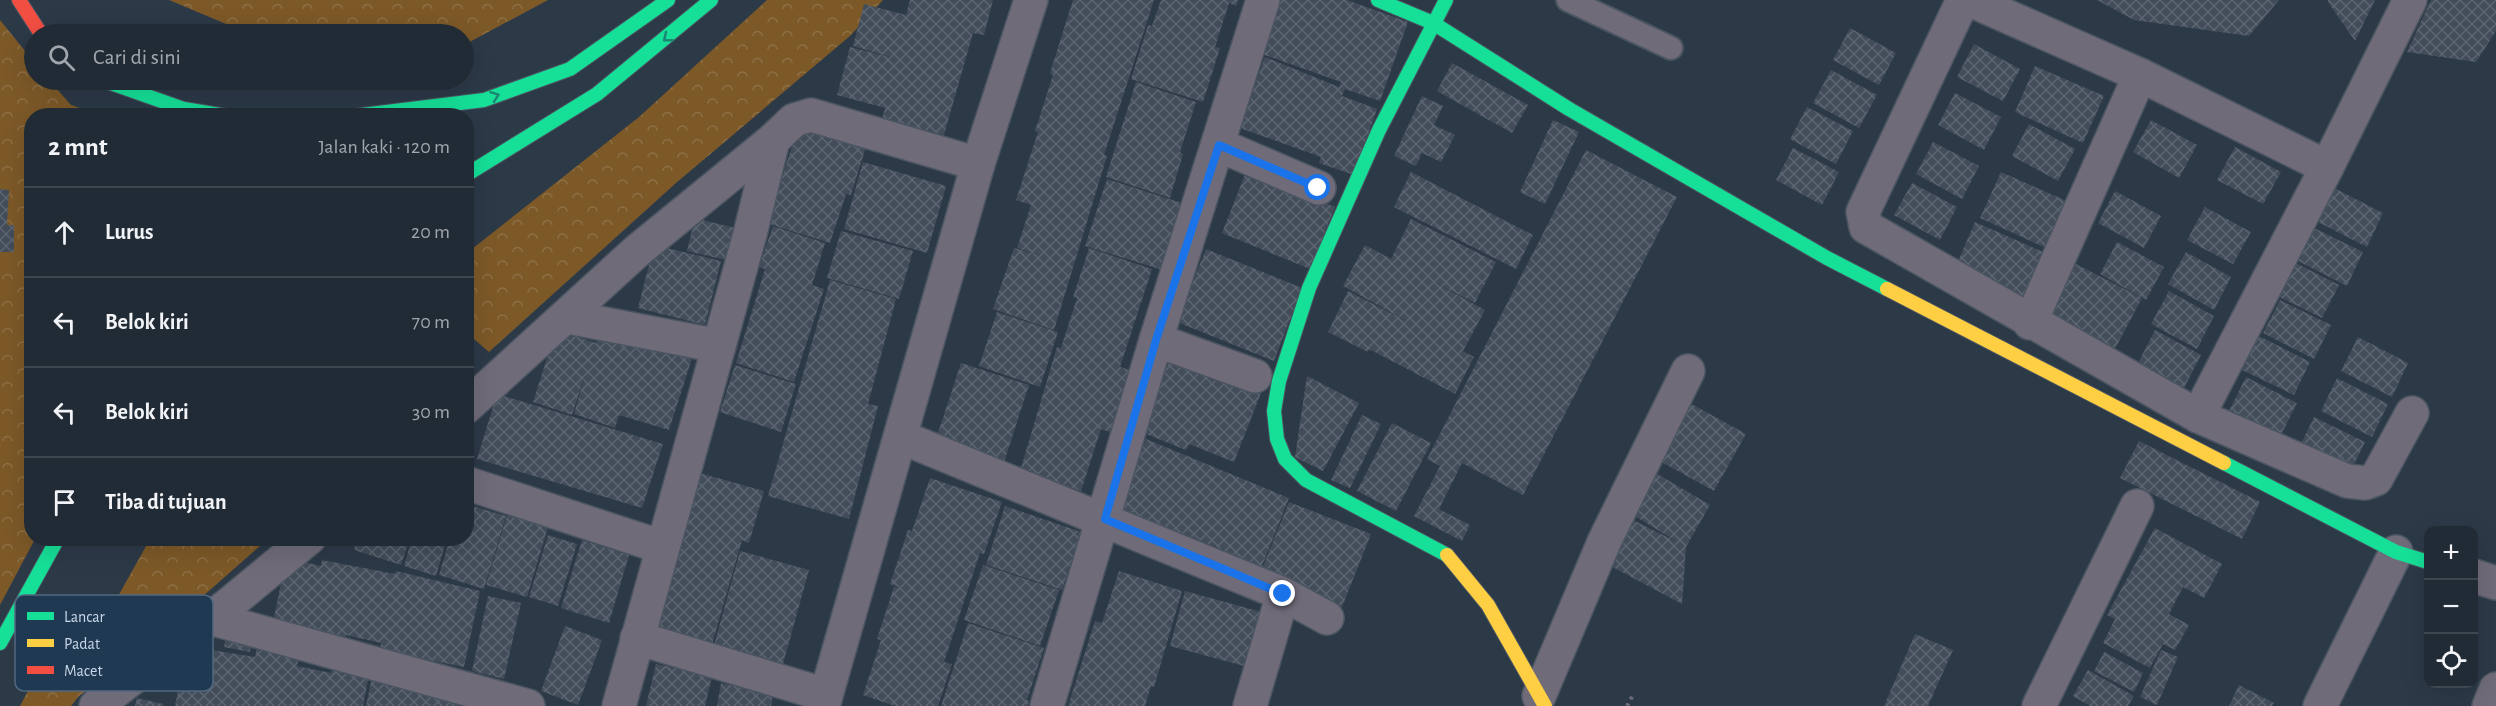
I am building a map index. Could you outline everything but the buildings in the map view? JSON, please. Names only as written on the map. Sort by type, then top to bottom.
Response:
[{"type":"main road","points":[[19,0],[35,24]]},
{"type":"main road","points":[[419,108],[484,100],[570,69],[668,0]]},
{"type":"main road","points":[[474,170],[597,94],[711,0]]},
{"type":"main road","points":[[1378,0],[1433,23],[1569,109],[1827,258],[2396,552],[2424,561]]},
{"type":"main road","points":[[1446,0],[1379,130],[1309,288],[1279,381],[1274,411],[1277,439],[1285,459],[1306,480],[1445,553],[1488,605],[1542,701]]},
{"type":"main road","points":[[130,90],[181,108]]},
{"type":"main road","points":[[23,595],[53,546]]},
{"type":"main road","points":[[3,628],[15,608]]},
{"type":"street","points":[[637,638],[825,701],[978,164],[1031,0]]},
{"type":"street","points":[[1047,706],[1105,519],[1156,340],[1263,0]]},
{"type":"street","points":[[1963,0],[1863,212],[1866,227],[2030,323],[2198,416],[2347,481],[2365,483],[2376,479],[2412,413]]},
{"type":"street","points":[[1970,0],[2140,75],[2327,167]]},
{"type":"street","points":[[2198,416],[2327,167],[2410,0]]},
{"type":"street","points":[[2030,323],[2140,75]]},
{"type":"street","points":[[474,400],[637,251],[773,140],[794,120],[811,115],[978,164]]},
{"type":"street","points":[[619,706],[719,346],[773,140]]},
{"type":"street","points":[[1219,145],[1318,188]]},
{"type":"street","points":[[568,316],[719,346]]},
{"type":"street","points":[[1156,340],[1255,376]]},
{"type":"street","points":[[1542,701],[1604,542],[1688,371]]},
{"type":"street","points":[[901,437],[1283,594],[1327,618]]},
{"type":"street","points":[[474,486],[662,547]]},
{"type":"street","points":[[2039,706],[2137,506]]},
{"type":"street","points":[[213,616],[300,546]]},
{"type":"street","points":[[2320,706],[2396,552]]},
{"type":"street","points":[[2478,577],[2496,583]]},
{"type":"street","points":[[1250,706],[1283,594]]},
{"type":"street","points":[[213,619],[528,706]]},
{"type":"street","points":[[2489,706],[2496,689]]},
{"type":"street","points":[[96,706],[115,691]]},
{"type":"lane","points":[[1568,0],[1671,48]]},
{"type":"path","points":[[1627,706],[1633,695]]},
{"type":"green space","points":[[169,0],[548,0],[474,40],[474,24],[226,24]]},
{"type":"green space","points":[[767,0],[883,0],[850,36],[676,183],[489,352],[474,339],[474,247],[639,117]]},
{"type":"green space","points":[[0,20],[24,50],[24,90],[58,90],[71,105],[80,108],[24,108],[24,546],[31,546],[0,605]]},
{"type":"green space","points":[[146,546],[260,546],[204,595],[119,595]]},
{"type":"green space","points":[[28,691],[86,691],[71,706],[20,706]]},
{"type":"traffic: fast","points":[[419,108],[484,100],[570,69],[668,0]]},
{"type":"traffic: fast","points":[[474,170],[597,94],[711,0]]},
{"type":"traffic: fast","points":[[1378,0],[1433,23],[1569,109],[1827,258],[1887,289]]},
{"type":"traffic: fast","points":[[1446,0],[1379,130],[1309,288],[1279,381],[1274,411],[1277,439],[1285,459],[1306,480],[1447,555]]},
{"type":"traffic: fast","points":[[130,90],[181,108]]},
{"type":"traffic: fast","points":[[2224,463],[2396,552],[2424,561]]},
{"type":"traffic: fast","points":[[27,595],[54,546]]},
{"type":"traffic: fast","points":[[0,643],[15,616]]},
{"type":"traffic: slow","points":[[1887,289],[2224,463]]},
{"type":"traffic: slow","points":[[1447,555],[1488,605],[1545,706]]},
{"type":"traffic: jam","points":[[19,0],[35,24]]},
{"type":"route","points":[[1283,594],[1105,519],[1156,340],[1219,145],[1318,188]]}]
